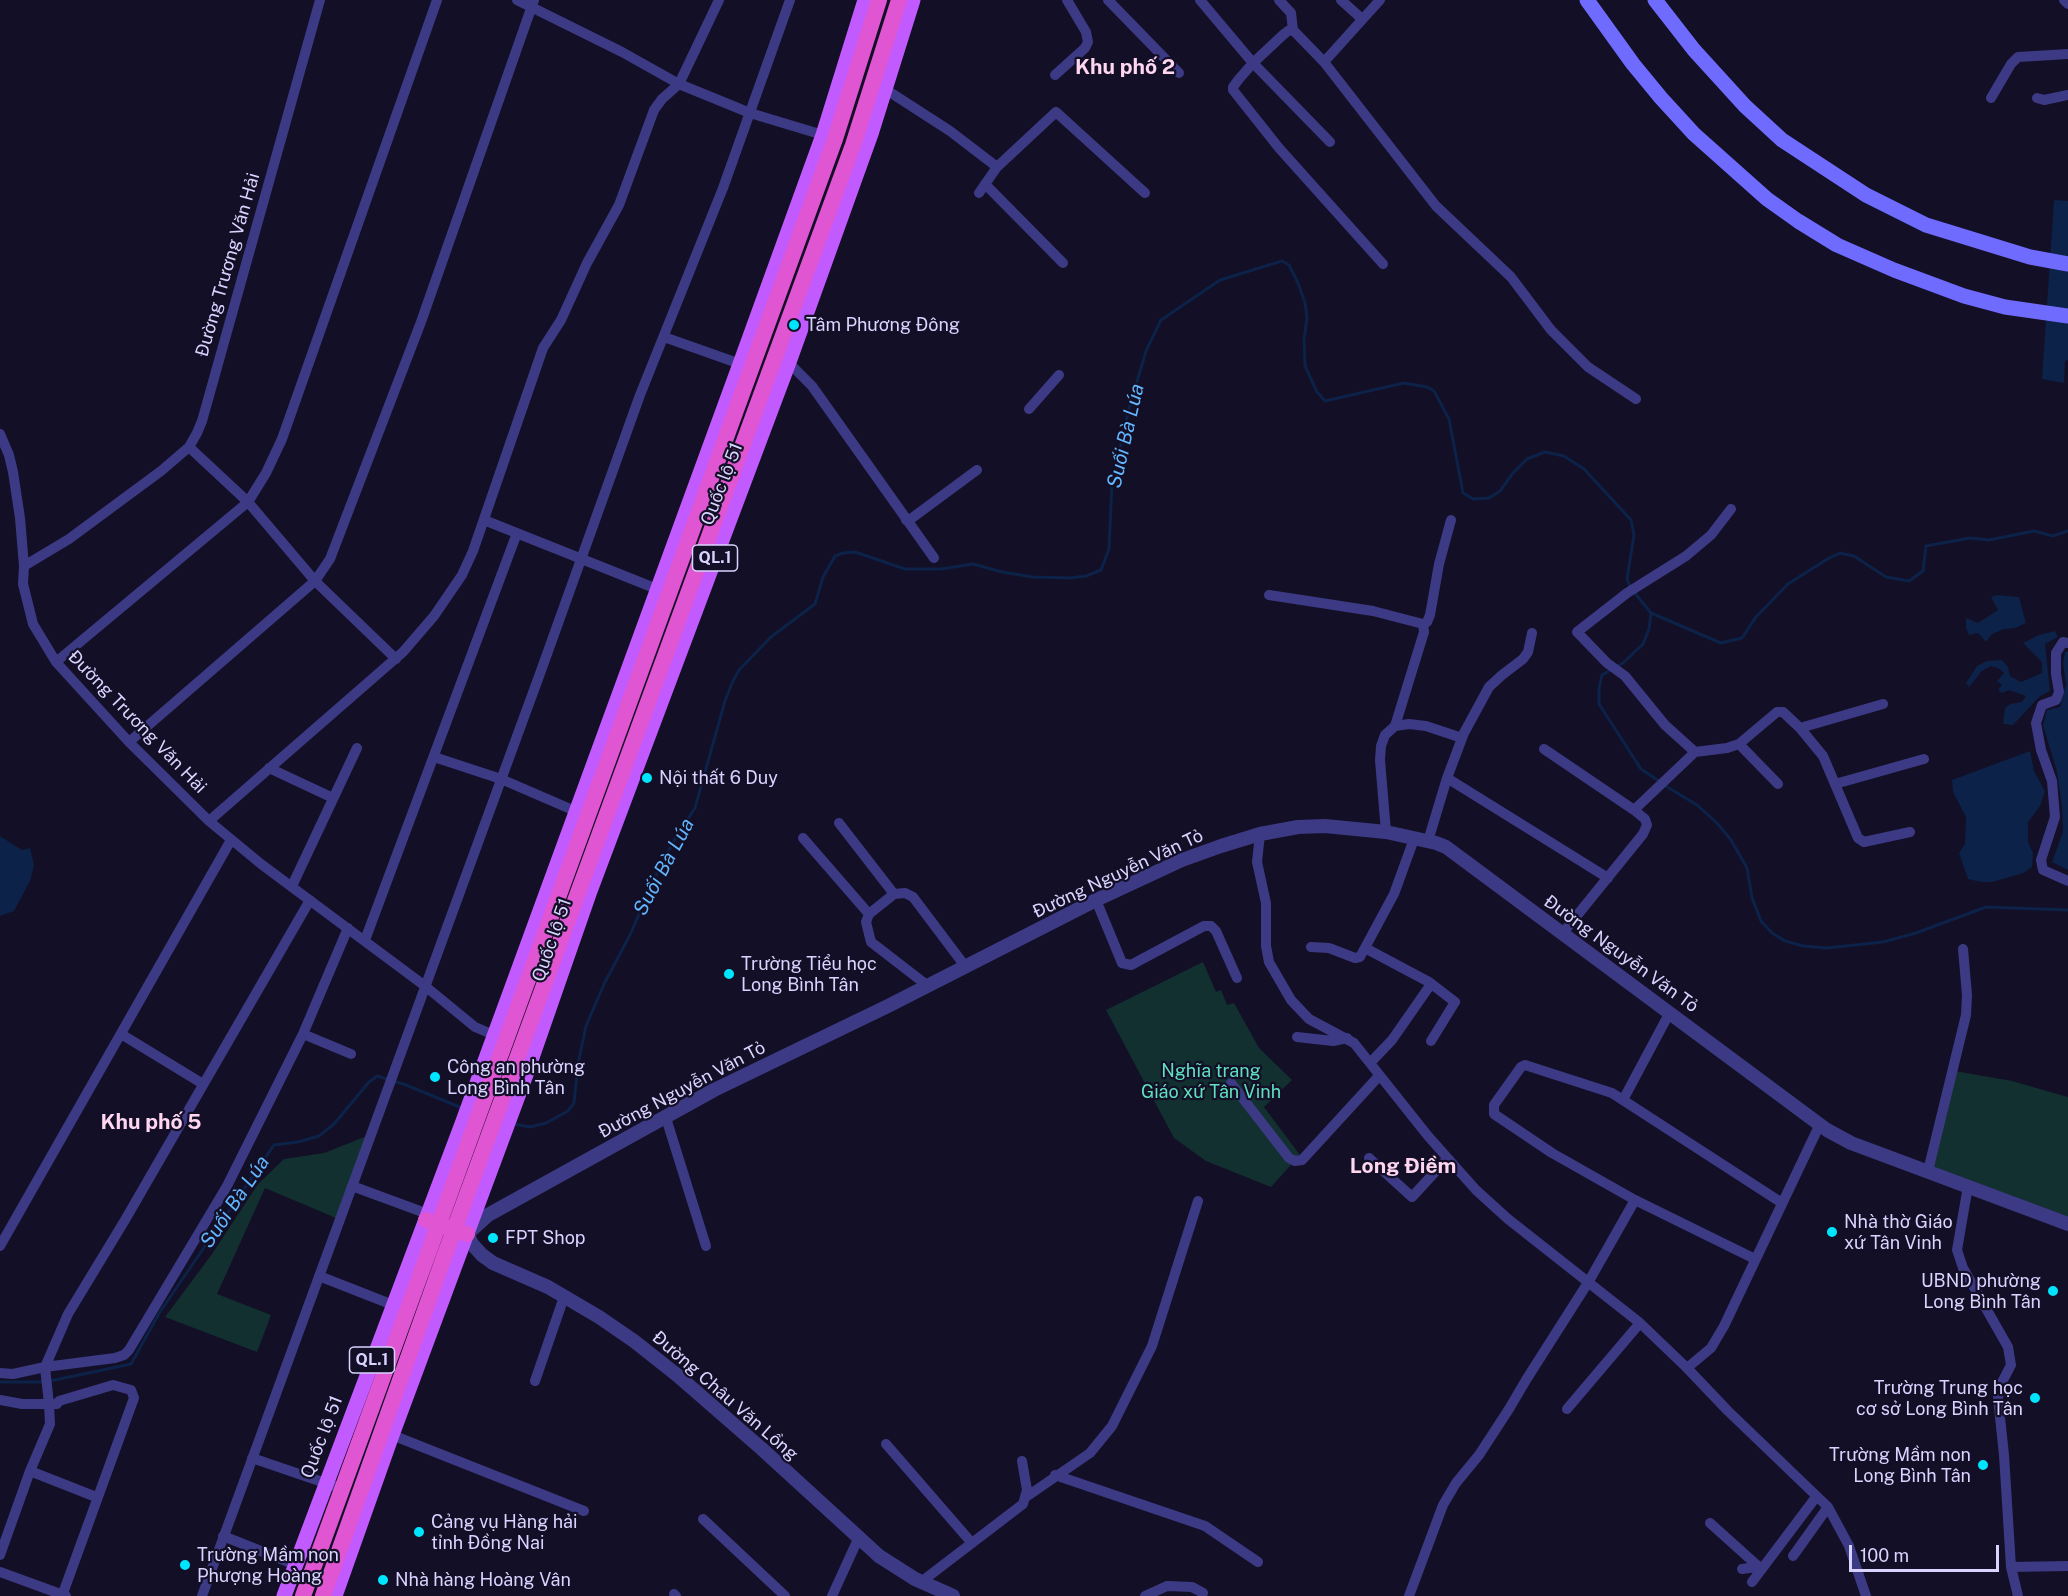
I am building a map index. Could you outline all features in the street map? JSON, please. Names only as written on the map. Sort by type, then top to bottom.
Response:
[{"type":"highway","name":"Quốc lộ 51","points":[[491,1107],[500,1037],[879,0]]},
{"type":"highway","name":"Quốc lộ 51","points":[[491,1107],[529,1047],[782,358],[802,284],[859,146],[899,0]]},
{"type":"highway","points":[[829,137],[859,146]]},
{"type":"highway","points":[[500,1037],[529,1047]]},
{"type":"highway","name":"QL.1","points":[[482,1131],[491,1107]]},
{"type":"highway","name":"Quốc lộ 51","points":[[303,1596],[443,1225],[482,1131]]},
{"type":"highway","name":"Quốc lộ 51","points":[[323,1596],[443,1225]]},
{"type":"main road","name":"Quốc lộ 51","points":[[829,137],[865,0]]},
{"type":"main road","name":"Quốc lộ 51","points":[[859,146],[885,89],[913,0]]},
{"type":"main road","points":[[1587,0],[1633,64],[1694,134],[1767,199],[1798,221],[1838,244],[1894,270],[1964,297],[2005,307],[2068,316]]},
{"type":"main road","points":[[1655,0],[1694,50],[1745,106],[1782,140],[1866,195],[1926,225],[2030,257],[2068,264]]},
{"type":"main road","name":"QL.1","points":[[482,1131],[491,1107]]},
{"type":"main road","name":"Quốc lộ 51","points":[[336,1596],[392,1435],[443,1225],[482,1131]]},
{"type":"main road","name":"Quốc lộ 51","points":[[284,1596],[393,1305],[443,1225]]},
{"type":"street","name":"Đường Trương Văn Hải","points":[[320,0],[202,421],[189,447],[161,471],[77,533],[50,552],[24,566],[23,584],[33,624],[56,662],[129,742],[208,821],[425,986],[475,1027],[500,1037]]},
{"type":"street","points":[[56,662],[248,502],[266,473],[282,440],[437,0]]},
{"type":"street","points":[[517,0],[533,4],[679,84],[750,113],[829,137]]},
{"type":"street","points":[[208,821],[407,648],[434,616],[462,575],[473,551],[543,348],[561,320],[587,263],[619,205],[654,110],[662,99],[679,84],[719,0]]},
{"type":"street","points":[[202,1596],[640,395],[723,188],[790,0]]},
{"type":"street","points":[[1054,75],[1085,48],[1088,42],[1086,32],[1067,0]]},
{"type":"street","points":[[1108,0],[1179,73]]},
{"type":"street","points":[[1200,0],[1253,63],[1330,142]]},
{"type":"street","points":[[1279,0],[1291,13],[1293,30],[1324,62],[1436,206],[1511,277],[1551,330],[1588,367],[1636,399]]},
{"type":"street","points":[[1341,0],[1362,19]]},
{"type":"street","points":[[1324,62],[1380,0]]},
{"type":"street","points":[[2064,0],[2068,4]]},
{"type":"street","points":[[129,742],[315,581],[325,568],[334,550],[421,322],[533,4]]},
{"type":"street","points":[[1293,30],[1288,30],[1253,63],[1233,87],[1237,96],[1278,148],[1383,264]]},
{"type":"street","points":[[1991,98],[2018,57],[2068,54]]},
{"type":"street","points":[[885,89],[950,131],[997,167]]},
{"type":"street","points":[[2037,98],[2044,100],[2068,95]]},
{"type":"street","points":[[1063,263],[982,189],[997,167],[1056,112],[1145,193]]},
{"type":"street","points":[[664,337],[746,365]]},
{"type":"street","points":[[782,358],[812,386],[934,558]]},
{"type":"street","points":[[1029,409],[1059,375]]},
{"type":"street","points":[[0,434],[9,455],[15,483],[24,566]]},
{"type":"street","points":[[189,447],[248,502],[315,581],[396,658]]},
{"type":"street","points":[[906,520],[912,518],[977,470]]},
{"type":"street","points":[[1695,753],[1665,725],[1625,676],[1607,663],[1577,632],[1627,593],[1686,556],[1711,535],[1731,509]]},
{"type":"street","points":[[484,520],[662,591]]},
{"type":"street","points":[[1423,624],[1427,622],[1430,615],[1439,564],[1451,520]]},
{"type":"street","points":[[365,940],[517,533]]},
{"type":"street","points":[[1269,595],[1373,611],[1423,624]]},
{"type":"street","points":[[1395,726],[1424,632],[1423,624]]},
{"type":"street","points":[[1311,947],[1329,948],[1356,958],[1360,957],[1421,840],[1462,738],[1489,687],[1523,659],[1528,652],[1532,633]]},
{"type":"street","points":[[2068,643],[2063,642],[2056,653],[2059,692],[2056,700],[2042,705],[2036,723],[2041,750],[2052,781],[2055,818],[2041,860],[2043,870],[2068,881]]},
{"type":"street","points":[[1800,728],[1883,704]]},
{"type":"street","points":[[1634,810],[1695,753],[1739,744],[1777,712],[1783,712],[1800,728],[1823,756],[1861,840],[1864,842],[1910,832]]},
{"type":"street","points":[[1386,832],[1381,746],[1385,735],[1395,726],[1409,724],[1426,726],[1462,738]]},
{"type":"street","points":[[1739,744],[1778,784]]},
{"type":"street","points":[[292,886],[357,748]]},
{"type":"street","points":[[1544,749],[1634,810],[1645,819],[1647,825],[1643,834],[1562,934]]},
{"type":"street","points":[[434,757],[501,779],[581,814]]},
{"type":"street","points":[[1835,784],[1924,759]]},
{"type":"street","points":[[268,768],[333,798]]},
{"type":"street","points":[[1447,778],[1608,878]]},
{"type":"street","points":[[838,823],[894,894]]},
{"type":"street","name":"Đường Nguyễn Văn Tỏ","points":[[443,1225],[488,1215],[714,1090],[928,986],[1096,900],[1182,860],[1260,834],[1298,827],[1325,826],[1386,832],[1446,847],[1820,1124],[1851,1143],[2068,1224]]},
{"type":"street","points":[[1260,834],[1257,862],[1266,903],[1266,946],[1269,962],[1292,1000],[1309,1019],[1354,1043],[1447,1159],[1476,1190],[1589,1281],[1607,1299],[1640,1323],[1828,1507],[1849,1546],[1866,1596]]},
{"type":"street","points":[[803,838],[869,914]]},
{"type":"street","points":[[0,1246],[231,840]]},
{"type":"street","points":[[928,986],[871,942],[866,922],[869,914],[894,894],[906,893],[913,897],[965,966]]},
{"type":"street","points":[[0,1555],[30,1471],[50,1424],[45,1367],[68,1314],[310,900]]},
{"type":"street","points":[[1096,900],[1122,963],[1131,965],[1204,926],[1216,931],[1237,978]]},
{"type":"street","points":[[0,1373],[13,1374],[45,1367],[115,1358],[124,1355],[129,1350],[227,1186],[303,1034],[348,928]]},
{"type":"street","points":[[1365,948],[1431,984],[1455,1002],[1431,1041]]},
{"type":"street","points":[[1928,1171],[1966,1015],[1967,995],[1963,949]]},
{"type":"street","points":[[1370,1063],[1392,1040],[1431,984]]},
{"type":"street","points":[[1623,1100],[1670,1012]]},
{"type":"street","points":[[121,1034],[203,1084]]},
{"type":"street","points":[[303,1034],[351,1054]]},
{"type":"street","points":[[1297,1037],[1333,1041],[1347,1038]]},
{"type":"street","points":[[1755,1258],[1635,1200],[1552,1153],[1493,1111],[1498,1099],[1521,1067],[1525,1065],[1612,1093],[1782,1203]]},
{"type":"street","points":[[1231,1083],[1288,1158],[1295,1161],[1302,1160],[1380,1076]]},
{"type":"street","points":[[666,1118],[706,1246]]},
{"type":"street","points":[[1687,1368],[1711,1348],[1724,1326],[1820,1124]]},
{"type":"street","points":[[1369,1158],[1412,1197],[1447,1159]]},
{"type":"street","points":[[352,1186],[443,1225]]},
{"type":"street","points":[[1968,1186],[1957,1250],[1963,1268],[2008,1347],[2011,1365],[1999,1388],[1998,1398],[2011,1567],[2018,1596]]},
{"type":"street","points":[[1408,1596],[1443,1504],[1500,1424],[1589,1281],[1635,1200]]},
{"type":"street","points":[[1026,1497],[1090,1453],[1112,1426],[1152,1346],[1198,1201]]},
{"type":"street","name":"Đường Châu Văn Lồng","points":[[443,1225],[493,1263],[548,1287],[612,1326],[677,1375],[879,1556],[933,1592],[954,1596]]},
{"type":"street","points":[[319,1276],[393,1305]]},
{"type":"street","points":[[534,1382],[564,1297]]},
{"type":"street","points":[[1567,1409],[1640,1323]]},
{"type":"street","points":[[0,1400],[22,1404],[57,1404],[59,1401],[113,1384],[131,1390],[134,1394],[96,1497],[64,1596],[0,1572]]},
{"type":"street","points":[[392,1435],[584,1510]]},
{"type":"street","points":[[886,1444],[971,1542]]},
{"type":"street","points":[[252,1458],[343,1488]]},
{"type":"street","points":[[921,1582],[1023,1504],[1027,1490],[1022,1461]]},
{"type":"street","points":[[30,1471],[96,1497]]},
{"type":"street","points":[[1055,1475],[1204,1526],[1258,1562]]},
{"type":"street","points":[[1752,1582],[1816,1497]]},
{"type":"street","points":[[1794,1556],[1828,1507]]},
{"type":"street","points":[[703,1519],[785,1596]]},
{"type":"street","points":[[1710,1523],[1762,1566]]},
{"type":"street","points":[[223,1536],[296,1565]]},
{"type":"street","points":[[832,1596],[859,1537]]},
{"type":"street","points":[[1742,1569],[1762,1566]]},
{"type":"street","points":[[2011,1567],[2068,1566]]},
{"type":"street","points":[[1145,1596],[1167,1586],[1192,1587],[1203,1593]]},
{"type":"green space","name":"Nghĩa trang Giáo xứ Tân Vinh","points":[[1203,962],[1216,992],[1221,990],[1227,1005],[1234,1003],[1259,1048],[1292,1080],[1264,1107],[1300,1155],[1271,1187],[1206,1161],[1174,1138],[1106,1010]]},
{"type":"green space","points":[[1955,1071],[2012,1081],[2068,1097],[2068,1217],[1932,1166]]},
{"type":"green space","points":[[367,1136],[336,1218],[265,1188],[217,1294],[271,1315],[257,1352],[165,1317],[212,1254],[258,1184],[284,1159],[324,1153]]},
{"type":"water","points":[[2054,200],[2068,201],[2068,360],[2065,361],[2064,383],[2042,379]]},
{"type":"water","points":[[1997,595],[2019,597],[2026,623],[1992,634],[1986,642],[1978,633],[1969,635],[1966,618],[1978,623],[1998,610],[1991,597]]},
{"type":"water","points":[[2055,631],[2058,637],[2045,644],[2050,691],[2039,697],[2013,725],[2003,724],[2005,708],[2010,704],[2022,702],[2026,696],[2009,690],[2002,693],[1998,690],[2002,685],[1997,681],[2004,673],[1991,666],[1982,671],[1969,687],[1966,683],[1977,666],[1987,661],[2002,660],[2008,667],[2010,676],[2021,682],[2042,673],[2042,662],[2023,643],[2039,635]]},
{"type":"water","points":[[2065,652],[2068,652],[2068,870],[2052,862],[2063,832],[2062,807],[2057,772],[2043,725],[2047,710],[2060,707],[2066,684],[2063,663]]},
{"type":"water","points":[[2030,751],[2034,771],[2045,791],[2040,806],[2028,822],[2028,842],[2033,853],[2032,867],[2023,873],[1993,882],[1968,879],[1959,853],[1965,844],[1966,817],[1953,792],[1952,780]]},
{"type":"water","points":[[0,836],[22,850],[30,848],[34,865],[30,881],[14,911],[0,916]]},
{"type":"waterway","name":"Suối Bà Lúa","points":[[514,1124],[530,1127],[546,1123],[568,1111],[574,1103],[578,1064],[586,1026],[657,873],[695,808],[725,701],[739,670],[771,637],[815,604],[823,577],[835,556],[843,553],[855,552],[905,569],[941,569],[973,564],[1033,577],[1070,578],[1086,576],[1101,570],[1109,549],[1112,484],[1129,409],[1146,351],[1161,320],[1220,280],[1282,261],[1289,265],[1305,303],[1307,317],[1304,340],[1305,366],[1317,392],[1325,401],[1404,383],[1427,387],[1434,391],[1449,419],[1463,493],[1473,499],[1489,498],[1500,491],[1527,459],[1545,452],[1564,456],[1584,469],[1631,520],[1634,535],[1627,579],[1630,587]]},
{"type":"waterway","points":[[1651,613],[1721,643],[1742,638],[1756,617],[1788,584],[1840,553],[1854,556],[1886,577],[1909,581],[1923,571],[1926,546],[1970,538],[1989,540],[2034,531],[2053,536],[2068,531]]},
{"type":"waterway","name":"Suối Bà Lúa","points":[[1634,592],[1651,613],[1649,629],[1643,644],[1623,663],[1602,675],[1599,704],[1641,769],[1659,781]]},
{"type":"waterway","name":"Suối Bà Lúa","points":[[1664,785],[1697,805],[1717,823],[1731,840],[1747,868],[1752,898],[1761,921],[1772,933],[1785,941],[1803,946],[1827,948],[1883,942],[1916,933],[1986,907],[2068,910]]},
{"type":"waterway","name":"Suối Bà Lúa","points":[[50,1381],[131,1364],[160,1312],[274,1145],[319,1136],[334,1124],[369,1082],[377,1076],[462,1108]]},
{"type":"waterway","name":"Suối Bà Lúa","points":[[0,1382],[43,1382]]},
{"type":"place","name":"Tâm Phương Đông","points":[[794,325]]},
{"type":"place","name":"Nội thất 6 Duy","points":[[647,778]]},
{"type":"place","name":"Trường Tiểu học Long Bình Tân","points":[[729,974]]},
{"type":"place","name":"Công an phường Long Bình Tân","points":[[435,1077]]},
{"type":"place","name":"Nhà thờ Giáo xứ Tân Vinh","points":[[1832,1232]]},
{"type":"place","name":"FPT Shop","points":[[493,1238]]},
{"type":"place","name":"UBND phường Long Bình Tân","points":[[2053,1291]]},
{"type":"place","name":"Trường Trung học cơ sở Long Bình Tân","points":[[2035,1398]]},
{"type":"place","name":"Trường Mầm non Long Bình Tân","points":[[1983,1465]]},
{"type":"place","name":"Cảng vụ Hàng hải tỉnh Đồng Nai","points":[[419,1532]]},
{"type":"place","name":"Trường Mầm non Phượng Hoàng","points":[[185,1565]]},
{"type":"place","name":"Nhà hàng Hoàng Vân","points":[[383,1580]]},
{"type":"district","name":"Khu phố 2","points":[[1125,68]]},
{"type":"district","name":"Khu phố 5","points":[[151,1123]]},
{"type":"district","name":"Long Điềm","points":[[1403,1167]]}]
